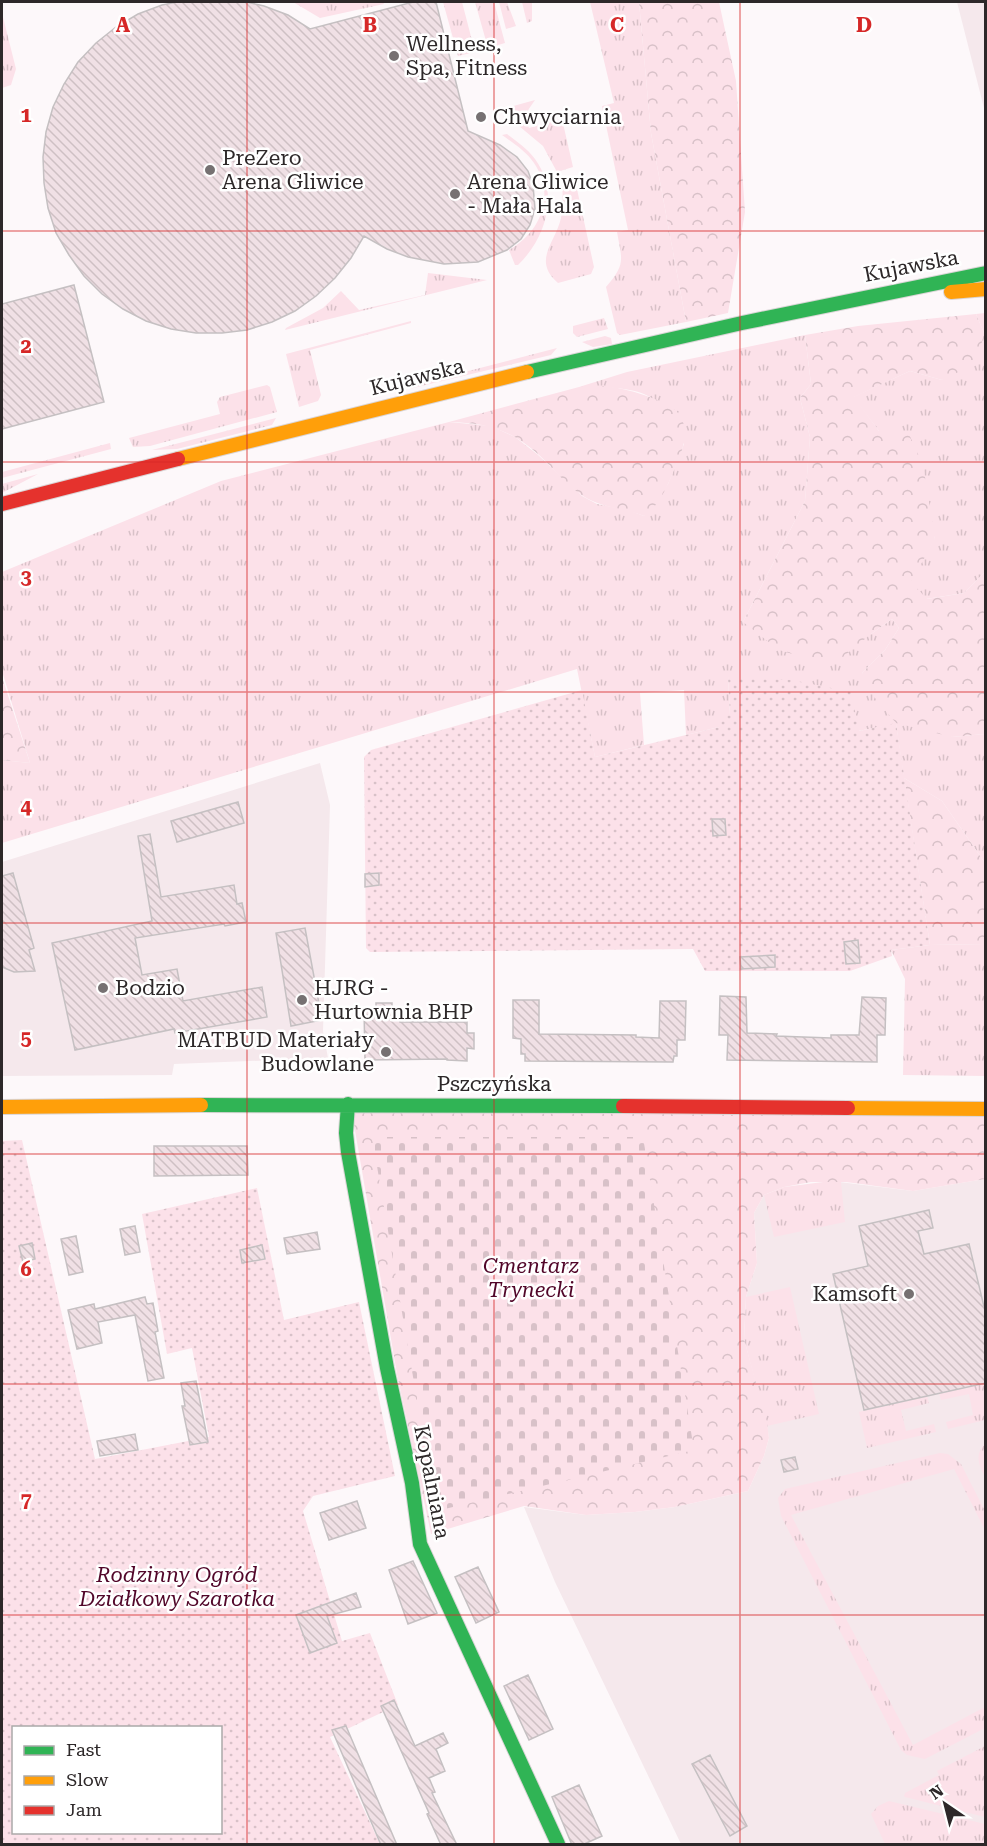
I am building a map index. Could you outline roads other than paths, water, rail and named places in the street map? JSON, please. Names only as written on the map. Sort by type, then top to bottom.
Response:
[{"type":"street","name":"Kujawska","points":[[2,504],[481,382],[845,301],[986,273]]},
{"type":"street","name":"Kujawska","points":[[845,301],[986,289]]},
{"type":"street","name":"Pszczyńska","points":[[2,1107],[197,1103],[986,1109]]},
{"type":"street","name":"Kopalniana","points":[[348,1104],[346,1133],[348,1152],[387,1368],[412,1483],[420,1544],[558,1845]]},
{"type":"place","name":"Wellness, Spa, Fitness","points":[[394,56]]},
{"type":"place","name":"Chwyciarnia","points":[[481,117]]},
{"type":"place","name":"PreZero Arena Gliwice","points":[[210,170]]},
{"type":"place","name":"Arena Gliwice - Mała Hala","points":[[455,194]]},
{"type":"place","name":"Bodzio","points":[[103,988]]},
{"type":"place","name":"HJRG - Hurtownia BHP","points":[[302,1000]]},
{"type":"place","name":"MATBUD Materiały Budowlane","points":[[386,1052]]},
{"type":"place","name":"Kamsoft","points":[[909,1294]]},
{"type":"park label","name":"Cmentarz Trynecki","points":[[531,1278]]},
{"type":"park label","name":"Rodzinny Ogród Działkowy Szarotka","points":[[177,1587]]}]
